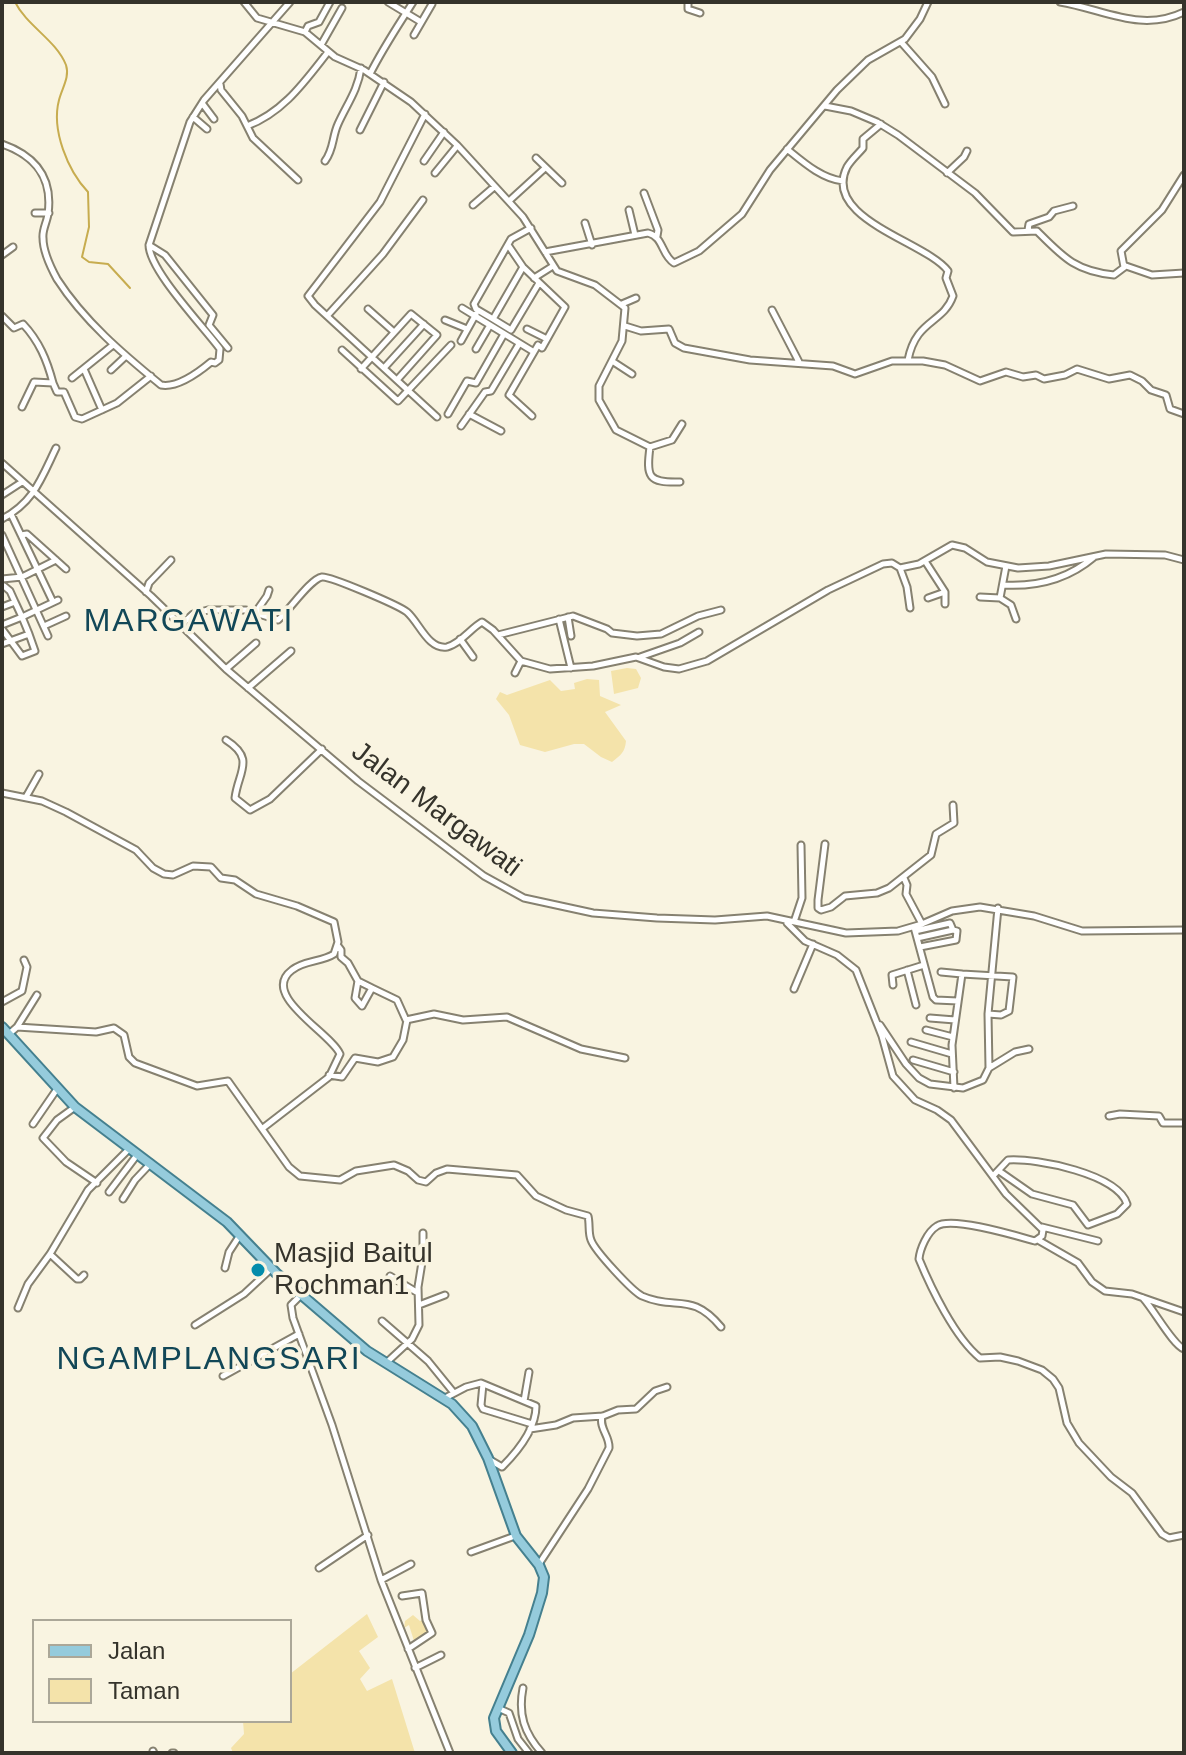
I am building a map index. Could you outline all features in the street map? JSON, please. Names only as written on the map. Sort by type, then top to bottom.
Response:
[{"type":"main road","points":[[9,1034],[75,1107],[155,1166],[240,1235],[271,1268],[356,1343],[444,1399],[467,1419],[488,1458],[516,1536],[539,1565],[544,1580],[536,1614],[517,1667],[498,1708],[495,1726],[512,1753]]},
{"type":"street","points":[[244,2],[257,18],[305,32],[328,52],[384,82],[425,114],[509,201],[531,228],[553,266],[563,274],[588,281],[622,304],[626,309],[622,341],[598,390],[602,406],[619,433],[650,447],[672,440],[682,424]]},
{"type":"street","points":[[2,144],[17,151],[44,176],[48,184],[43,238],[56,276],[112,347],[165,387],[194,374],[216,361],[219,347],[158,270],[149,251],[194,119],[290,2]]},
{"type":"street","points":[[305,32],[308,26],[319,22],[330,2]]},
{"type":"street","points":[[370,74],[390,35],[400,27],[413,2]]},
{"type":"street","points":[[688,2],[688,9],[700,13]]},
{"type":"street","points":[[644,193],[658,230],[657,237],[667,257],[679,263],[699,251],[742,214],[767,174],[837,90],[868,60],[901,42],[920,19],[928,2]]},
{"type":"street","points":[[1060,2],[1146,22],[1162,22],[1184,12]]},
{"type":"street","points":[[386,13],[391,3],[421,22]]},
{"type":"street","points":[[414,35],[432,4]]},
{"type":"street","points":[[321,45],[342,8]]},
{"type":"street","points":[[901,42],[932,77],[945,104]]},
{"type":"street","points":[[247,126],[262,120],[287,102],[328,52]]},
{"type":"street","points":[[325,161],[332,150],[338,123],[355,93],[361,68]]},
{"type":"street","points":[[360,130],[384,82]]},
{"type":"street","points":[[220,84],[256,141],[298,180]]},
{"type":"street","points":[[204,105],[214,119]]},
{"type":"street","points":[[825,106],[845,109],[881,124],[975,193],[1013,232],[1028,230],[1039,233],[1050,247],[1082,269],[1114,275],[1129,266],[1152,275],[1184,273]]},
{"type":"street","points":[[425,114],[380,202],[308,294],[327,316],[437,417]]},
{"type":"street","points":[[194,119],[207,129]]},
{"type":"street","points":[[881,124],[863,139],[863,148],[847,167],[844,192],[855,208],[885,232],[937,260],[948,270],[946,278],[952,289],[952,301],[916,335],[908,360]]},
{"type":"street","points":[[424,161],[444,132]]},
{"type":"street","points":[[435,173],[457,145]]},
{"type":"street","points":[[787,149],[810,168],[833,180],[843,181]]},
{"type":"street","points":[[947,173],[967,151]]},
{"type":"street","points":[[536,158],[562,183]]},
{"type":"street","points":[[509,201],[544,169]]},
{"type":"street","points":[[1124,267],[1121,251],[1162,210],[1184,175]]},
{"type":"street","points":[[473,205],[494,187]]},
{"type":"street","points":[[327,316],[383,254],[423,200]]},
{"type":"street","points":[[1028,230],[1030,223],[1073,206]]},
{"type":"street","points":[[629,210],[635,235]]},
{"type":"street","points":[[35,213],[47,212]]},
{"type":"street","points":[[585,223],[592,245]]},
{"type":"street","points":[[531,228],[513,237],[474,305],[504,334],[534,352]]},
{"type":"street","points":[[545,252],[648,233],[657,237]]},
{"type":"street","points":[[508,245],[523,267],[565,307],[542,348],[538,345],[509,395],[532,416]]},
{"type":"street","points":[[151,246],[164,254],[213,316],[209,325],[228,348]]},
{"type":"street","points":[[2,255],[13,247]]},
{"type":"street","points":[[462,308],[512,329],[537,280],[553,266]]},
{"type":"street","points":[[476,349],[523,267]]},
{"type":"street","points":[[622,304],[636,298]]},
{"type":"street","points":[[368,309],[394,332]]},
{"type":"street","points":[[772,310],[799,362]]},
{"type":"street","points":[[361,369],[411,314],[437,335],[397,380]]},
{"type":"street","points":[[461,341],[476,314]]},
{"type":"street","points":[[2,316],[14,328],[23,324],[27,328],[46,356],[57,392],[64,392],[78,420],[122,400],[149,377]]},
{"type":"street","points":[[445,320],[467,329]]},
{"type":"street","points":[[384,368],[424,324]]},
{"type":"street","points":[[625,326],[649,332],[669,329],[675,343],[684,348],[750,360],[837,367],[846,373],[858,374],[892,361],[908,360],[945,365],[980,381],[1006,372],[1023,377],[1036,375],[1044,379],[1077,369],[1105,379],[1130,375],[1151,390],[1166,395],[1170,409],[1184,414]]},
{"type":"street","points":[[527,329],[547,339]]},
{"type":"street","points":[[448,414],[467,381],[476,383],[504,334]]},
{"type":"street","points":[[461,426],[485,392],[491,391],[519,344]]},
{"type":"street","points":[[342,350],[395,401],[400,401],[451,345]]},
{"type":"street","points":[[72,378],[112,347]]},
{"type":"street","points":[[111,370],[124,358]]},
{"type":"street","points":[[612,361],[632,374]]},
{"type":"street","points":[[84,369],[102,410]]},
{"type":"street","points":[[22,407],[34,382],[53,383]]},
{"type":"street","points":[[469,414],[501,431]]},
{"type":"street","points":[[650,447],[647,470],[650,477],[659,481],[680,482]]},
{"type":"street","points":[[2,519],[34,494],[56,448]]},
{"type":"street","name":"Jalan Margawati","points":[[2,463],[248,688],[373,793],[511,893],[593,913],[715,920],[755,915],[859,933],[915,929]]},
{"type":"street","points":[[2,495],[22,482]]},
{"type":"street","points":[[11,514],[37,569],[56,601],[22,617],[2,627],[21,655],[35,650],[22,617],[10,591],[3,584],[22,577],[37,569],[56,560]]},
{"type":"street","points":[[21,535],[27,534],[66,569]]},
{"type":"street","points":[[2,535],[48,636]]},
{"type":"street","points":[[900,568],[909,568],[948,546],[957,545],[987,562],[1018,568],[1049,566],[1097,555],[1165,555],[1184,560]]},
{"type":"street","points":[[1003,585],[1029,586],[1051,581],[1072,573],[1097,555]]},
{"type":"street","points":[[146,593],[149,583],[171,560]]},
{"type":"street","points":[[925,561],[945,592],[945,604]]},
{"type":"street","points":[[639,657],[674,669],[698,665],[754,636],[828,590],[887,562],[895,563],[900,568],[910,608]]},
{"type":"street","points":[[1000,598],[1006,566]]},
{"type":"street","points":[[180,626],[200,611],[246,610],[278,620],[315,580],[329,578],[404,610],[436,645],[448,646],[482,622],[521,661],[550,669],[593,666],[639,657],[680,643],[699,632]]},
{"type":"street","points":[[255,613],[269,590]]},
{"type":"street","points":[[928,598],[945,592]]},
{"type":"street","points":[[980,597],[1000,598],[1011,605],[1016,619]]},
{"type":"street","points":[[2,607],[15,602]]},
{"type":"street","points":[[498,635],[579,617],[612,633],[643,636],[666,633],[695,617],[721,610]]},
{"type":"street","points":[[44,626],[66,616]]},
{"type":"street","points":[[568,617],[571,636]]},
{"type":"street","points":[[559,619],[571,668]]},
{"type":"street","points":[[2,644],[29,634]]},
{"type":"street","points":[[460,639],[473,657]]},
{"type":"street","points":[[226,669],[256,643]]},
{"type":"street","points":[[248,688],[291,651]]},
{"type":"street","points":[[515,673],[521,661]]},
{"type":"street","points":[[226,740],[243,757],[235,798],[250,810],[270,799],[322,749]]},
{"type":"street","points":[[27,795],[39,774]]},
{"type":"street","points":[[2,793],[27,795],[55,806],[136,850],[153,868],[164,874],[173,875],[193,866],[211,867],[223,879],[235,880],[256,894],[329,918],[336,924],[341,957],[358,981],[397,1000],[407,1020],[403,1040],[393,1057],[378,1062],[355,1058],[344,1075],[330,1074]]},
{"type":"street","points":[[825,844],[818,900],[820,910],[831,907],[847,895],[881,892],[904,878],[931,855],[936,834],[954,823],[953,805]]},
{"type":"street","points":[[794,922],[802,898],[801,845]]},
{"type":"street","points":[[904,878],[906,894],[922,924]]},
{"type":"street","points":[[989,1068],[988,1014],[998,908]]},
{"type":"street","points":[[915,929],[952,911],[998,908],[1051,920],[1082,931],[1184,930]]},
{"type":"street","points":[[783,920],[801,938],[837,955],[856,970],[893,1076],[915,1100],[951,1120],[996,1173],[1006,1194],[1041,1227],[1098,1241]]},
{"type":"street","points":[[915,929],[950,923],[957,931],[957,939],[920,947]]},
{"type":"street","points":[[915,929],[934,999],[958,1001]]},
{"type":"street","points":[[917,938],[953,930]]},
{"type":"street","points":[[794,989],[813,944]]},
{"type":"street","points":[[262,1127],[330,1074],[340,1054],[296,1011],[284,985],[292,969],[330,957],[338,946]]},
{"type":"street","points":[[2,1002],[22,991],[27,967],[24,960]]},
{"type":"street","points":[[893,985],[891,975],[924,965]]},
{"type":"street","points":[[907,970],[916,1005]]},
{"type":"street","points":[[941,972],[1011,976],[1014,982],[1009,1011],[1001,1015],[988,1014]]},
{"type":"street","points":[[954,1088],[953,1037],[962,974]]},
{"type":"street","points":[[358,981],[355,998],[358,1005],[364,1005],[372,988]]},
{"type":"street","points":[[9,1034],[17,1027],[37,995]]},
{"type":"street","points":[[407,1020],[432,1014],[463,1020],[507,1017],[581,1049],[625,1058]]},
{"type":"street","points":[[930,1018],[955,1020]]},
{"type":"street","points":[[876,1021],[906,1064],[919,1078],[930,1084],[954,1088],[980,1082],[989,1068],[1015,1052],[1029,1049]]},
{"type":"street","points":[[17,1027],[96,1032],[116,1029],[124,1035],[129,1057],[135,1063],[197,1086],[223,1080],[230,1082],[289,1167],[300,1176],[325,1176],[340,1180],[356,1171],[394,1165],[426,1182],[447,1169],[517,1175],[536,1196],[588,1216],[590,1238],[600,1257],[640,1295],[691,1303],[708,1312],[721,1327]]},
{"type":"street","points":[[926,1030],[953,1037]]},
{"type":"street","points":[[911,1042],[953,1054]]},
{"type":"street","points":[[913,1060],[954,1072]]},
{"type":"street","points":[[33,1124],[57,1089]]},
{"type":"street","points":[[75,1107],[57,1120],[43,1138],[66,1162],[97,1183]]},
{"type":"street","points":[[1109,1116],[1151,1114],[1159,1116],[1163,1123],[1184,1123]]},
{"type":"street","points":[[18,1308],[28,1284],[50,1254],[86,1193],[134,1151]]},
{"type":"street","points":[[109,1192],[134,1151]]},
{"type":"street","points":[[1022,1159],[1084,1172],[1120,1193],[1127,1204],[1117,1214],[1088,1225],[1073,1205],[1032,1194],[996,1173],[1005,1161],[1022,1159]]},
{"type":"street","points":[[123,1199],[135,1180],[155,1166]]},
{"type":"street","points":[[1184,1312],[1142,1297],[1105,1291],[1092,1282],[1078,1263],[1038,1240],[983,1227],[941,1224],[929,1235],[919,1259],[939,1301],[971,1350],[980,1358],[1007,1358],[1050,1375],[1059,1388],[1067,1423],[1079,1443],[1111,1477],[1132,1493],[1162,1534],[1169,1538],[1184,1535]]},
{"type":"street","points":[[1038,1240],[1043,1234],[1041,1227]]},
{"type":"street","points":[[385,1364],[408,1343],[419,1325],[423,1233]]},
{"type":"street","points":[[225,1268],[229,1252],[240,1235]]},
{"type":"street","points":[[50,1254],[77,1279],[84,1275]]},
{"type":"street","points":[[195,1325],[244,1294],[271,1268]]},
{"type":"street","points":[[390,1276],[418,1293]]},
{"type":"street","points":[[301,1295],[291,1307],[299,1334],[381,1580],[450,1753]]},
{"type":"street","points":[[419,1305],[445,1295]]},
{"type":"street","points":[[1142,1297],[1158,1315],[1176,1345],[1184,1349]]},
{"type":"street","points":[[382,1321],[428,1361],[454,1393]]},
{"type":"street","points":[[223,1376],[299,1334]]},
{"type":"street","points":[[524,1401],[529,1372]]},
{"type":"street","points":[[483,1384],[483,1409],[531,1426],[556,1425],[573,1418],[636,1409],[655,1391],[667,1387]]},
{"type":"street","points":[[444,1399],[483,1384],[537,1408],[521,1447],[503,1466],[499,1467],[488,1458]]},
{"type":"street","points":[[539,1565],[588,1489],[609,1448],[600,1425],[602,1416]]},
{"type":"street","points":[[319,1568],[368,1535]]},
{"type":"street","points":[[471,1552],[516,1536]]},
{"type":"street","points":[[381,1580],[411,1564]]},
{"type":"street","points":[[402,1596],[422,1593],[426,1620],[432,1633],[408,1649]]},
{"type":"street","points":[[415,1668],[441,1655]]},
{"type":"street","points":[[523,1688],[521,1715],[524,1728],[539,1752]]},
{"type":"street","points":[[498,1708],[509,1713],[518,1739],[529,1753]]},
{"type":"green space","points":[[636,669],[641,678],[638,688],[614,694],[611,671]]},
{"type":"green space","points":[[587,679],[599,680],[600,696],[621,705],[605,712],[626,741],[620,755],[612,762],[584,744],[545,752],[520,745],[509,715],[496,699],[500,692],[507,695],[550,680],[561,691],[575,689],[574,683]]},
{"type":"green space","points":[[367,1614],[378,1637],[359,1651],[370,1668],[360,1679],[367,1691],[392,1679],[415,1753],[233,1753],[231,1748],[244,1734],[243,1723],[292,1723],[292,1672]]},
{"type":"green space","points":[[413,1615],[420,1621],[425,1619],[431,1633],[408,1647],[414,1641],[409,1625],[404,1628],[405,1621]]},
{"type":"waterway","points":[[15,2],[56,48],[66,65],[57,124],[68,162],[88,192],[89,227],[82,257],[89,262],[108,264],[130,288]]},
{"type":"place","name":"Masjid Baitul Rochman1","points":[[258,1270]]},
{"type":"district","name":"MARGAWATI","points":[[189,622]]},
{"type":"district","name":"NGAMPLANGSARI","points":[[209,1360]]}]
